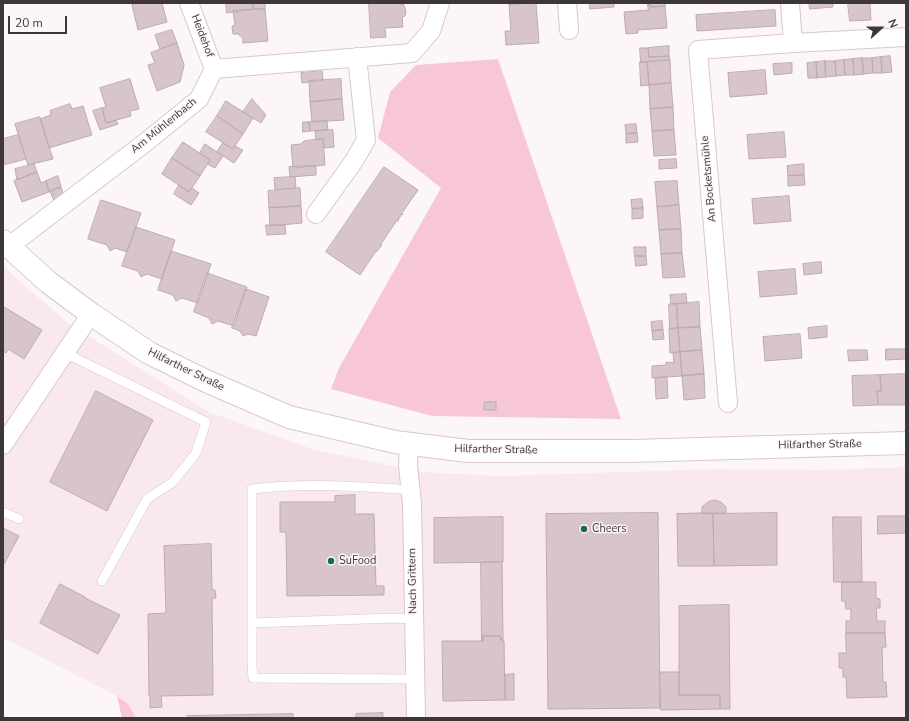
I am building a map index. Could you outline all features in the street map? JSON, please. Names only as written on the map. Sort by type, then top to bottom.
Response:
[{"type":"main road","name":"Hilfarther Straße","points":[[6,244],[48,282],[91,314],[149,353],[206,381],[289,417],[409,444],[468,451],[609,451],[906,443]]},
{"type":"street","name":"Heidehof","points":[[189,3],[214,69]]},
{"type":"street","points":[[214,69],[412,53],[431,31],[440,3]]},
{"type":"street","points":[[567,3],[569,30]]},
{"type":"street","points":[[790,3],[793,43]]},
{"type":"street","name":"An Bocketsmühle","points":[[728,403],[698,50],[906,37]]},
{"type":"street","points":[[316,214],[354,161],[366,140],[357,57]]},
{"type":"street","name":"Am Mühlenbach","points":[[6,244],[146,142],[199,98],[214,69]]},
{"type":"street","points":[[3,445],[91,314]]},
{"type":"street","name":"Nach Grittern","points":[[409,444],[408,465],[412,504],[416,718]]},
{"type":"lane","points":[[65,353],[206,422],[196,453],[173,482],[148,499],[102,581]]},
{"type":"lane","points":[[411,490],[283,485],[252,489],[253,678],[415,678]]},
{"type":"lane","points":[[3,512],[19,520]]},
{"type":"lane","points":[[252,623],[394,618],[413,619]]},
{"type":"shaded area","points":[[498,59],[621,419],[432,416],[331,389],[339,368],[441,188],[378,138],[390,92],[416,65]]},
{"type":"shaded area","points":[[3,265],[68,323],[209,412],[315,450],[423,472],[498,476],[715,469],[821,470],[906,467],[906,718],[136,718],[128,704],[117,696],[3,638]]},
{"type":"shaded area","points":[[117,696],[128,704],[136,718],[122,718]]},
{"type":"building","points":[[141,3],[162,3],[167,22],[138,30],[132,5]]},
{"type":"building","points":[[226,3],[253,3],[253,9],[227,13]]},
{"type":"building","points":[[253,3],[265,3],[265,9],[253,9]]},
{"type":"building","points":[[369,3],[401,3],[404,5],[406,12],[405,16],[402,17],[403,27],[385,28],[386,37],[371,38]]},
{"type":"building","points":[[536,3],[539,43],[506,45],[505,31],[511,31],[509,5]]},
{"type":"building","points":[[590,3],[614,3],[614,7],[590,9]]},
{"type":"building","points":[[647,3],[665,3],[665,6],[651,7],[651,5],[648,5]]},
{"type":"building","points":[[809,3],[833,3],[833,7],[810,9]]},
{"type":"building","points":[[848,3],[870,3],[871,20],[850,21]]},
{"type":"building","points":[[648,5],[651,5],[651,7],[665,6],[667,28],[638,30],[638,33],[626,34],[624,12],[648,10]]},
{"type":"building","points":[[265,9],[268,41],[243,43],[243,38],[238,34],[233,34],[232,26],[235,25],[233,11]]},
{"type":"building","points":[[775,10],[776,26],[697,31],[696,15]]},
{"type":"building","points":[[172,30],[177,43],[160,49],[155,35]]},
{"type":"building","points":[[177,43],[184,65],[180,82],[157,91],[148,65],[155,63],[151,53]]},
{"type":"building","points":[[669,46],[669,56],[649,57],[648,48]]},
{"type":"building","points":[[640,48],[648,48],[649,57],[669,56],[670,60],[641,62]]},
{"type":"building","points":[[890,56],[892,72],[882,73],[881,57]]},
{"type":"building","points":[[881,57],[882,73],[873,73],[872,58]]},
{"type":"building","points":[[862,58],[864,74],[854,75],[853,59]]},
{"type":"building","points":[[862,58],[872,58],[873,73],[864,74]]},
{"type":"building","points":[[853,59],[854,75],[845,75],[844,60]]},
{"type":"building","points":[[670,60],[671,83],[649,85],[647,62]]},
{"type":"building","points":[[844,60],[845,75],[836,76],[835,61]]},
{"type":"building","points":[[825,61],[826,77],[817,78],[816,62]]},
{"type":"building","points":[[825,61],[835,61],[836,76],[826,77]]},
{"type":"building","points":[[640,62],[647,62],[649,85],[641,86]]},
{"type":"building","points":[[816,62],[817,78],[808,78],[807,63]]},
{"type":"building","points":[[792,63],[792,73],[774,75],[773,64]]},
{"type":"building","points":[[765,70],[767,94],[730,97],[728,73]]},
{"type":"building","points":[[322,71],[323,80],[302,83],[301,73]]},
{"type":"building","points":[[130,79],[139,109],[130,111],[131,116],[106,123],[102,108],[106,107],[100,88]]},
{"type":"building","points":[[341,79],[342,99],[310,102],[309,81]]},
{"type":"building","points":[[671,83],[673,107],[650,109],[649,85]]},
{"type":"building","points":[[252,99],[266,115],[261,123],[243,112]]},
{"type":"building","points":[[342,99],[344,120],[312,122],[310,102]]},
{"type":"building","points":[[226,101],[253,118],[243,134],[217,116]]},
{"type":"building","points":[[70,104],[72,109],[83,106],[92,135],[49,148],[40,119],[51,115],[50,111]]},
{"type":"building","points":[[673,107],[674,130],[652,131],[650,109]]},
{"type":"building","points":[[102,108],[106,123],[116,120],[118,124],[100,130],[93,111]]},
{"type":"building","points":[[217,116],[243,134],[233,149],[206,132]]},
{"type":"building","points":[[40,117],[53,159],[28,165],[15,124]]},
{"type":"building","points":[[327,121],[328,130],[310,131],[309,122]]},
{"type":"building","points":[[303,122],[309,122],[310,131],[303,132]]},
{"type":"building","points":[[636,124],[637,133],[626,134],[625,125]]},
{"type":"building","points":[[333,130],[334,147],[324,148],[323,139],[316,140],[315,131]]},
{"type":"building","points":[[674,130],[676,155],[654,156],[652,131]]},
{"type":"building","points":[[784,132],[786,157],[749,159],[747,135]]},
{"type":"building","points":[[637,133],[638,142],[626,143],[626,134]]},
{"type":"building","points":[[18,135],[26,159],[3,165],[3,139]]},
{"type":"building","points":[[323,139],[325,165],[293,168],[291,145],[301,144],[304,141]]},
{"type":"building","points":[[183,142],[210,160],[200,176],[172,158]]},
{"type":"building","points":[[223,143],[233,149],[235,146],[243,150],[234,163],[217,152]]},
{"type":"building","points":[[205,144],[223,156],[215,168],[207,164],[210,160],[200,153]]},
{"type":"building","points":[[172,158],[200,176],[189,192],[162,174]]},
{"type":"building","points":[[676,159],[677,168],[659,169],[659,160]]},
{"type":"building","points":[[34,164],[37,172],[17,180],[15,169]]},
{"type":"building","points":[[804,164],[804,175],[788,176],[787,166]]},
{"type":"building","points":[[316,166],[316,175],[290,177],[289,167]]},
{"type":"building","points":[[384,167],[418,190],[402,213],[403,215],[402,214],[398,220],[399,221],[397,220],[360,275],[326,252]]},
{"type":"building","points":[[37,172],[41,183],[46,181],[49,192],[22,202],[14,181]]},
{"type":"building","points":[[804,175],[805,185],[788,186],[788,176]]},
{"type":"building","points":[[58,176],[61,187],[49,192],[46,181]]},
{"type":"building","points":[[295,177],[296,188],[275,190],[274,178]]},
{"type":"building","points":[[677,181],[679,205],[657,207],[655,182]]},
{"type":"building","points":[[179,185],[189,192],[192,188],[199,193],[191,205],[174,194]]},
{"type":"building","points":[[61,187],[63,193],[54,201],[50,191]]},
{"type":"building","points":[[300,188],[301,206],[269,208],[268,191]]},
{"type":"building","points":[[789,196],[791,221],[754,224],[752,199]]},
{"type":"building","points":[[642,199],[643,208],[632,209],[631,200]]},
{"type":"building","points":[[101,200],[141,213],[127,252],[115,248],[110,251],[107,245],[88,239]]},
{"type":"building","points":[[679,205],[681,229],[659,230],[657,207]]},
{"type":"building","points":[[301,206],[302,223],[270,226],[269,208]]},
{"type":"building","points":[[643,208],[643,218],[632,219],[632,209]]},
{"type":"building","points":[[266,225],[285,225],[286,234],[267,235]]},
{"type":"building","points":[[136,227],[175,240],[162,279],[147,274],[141,277],[138,271],[122,266]]},
{"type":"building","points":[[681,229],[682,253],[661,254],[659,230]]},
{"type":"building","points":[[634,247],[646,247],[646,256],[635,256]]},
{"type":"building","points":[[171,251],[211,264],[198,303],[182,298],[176,301],[173,295],[158,290]]},
{"type":"building","points":[[682,253],[685,277],[663,278],[661,254]]},
{"type":"building","points":[[635,256],[646,256],[647,265],[636,266]]},
{"type":"building","points":[[821,262],[822,273],[804,275],[803,264]]},
{"type":"building","points":[[795,269],[797,294],[760,297],[758,272]]},
{"type":"building","points":[[207,273],[247,287],[234,326],[218,321],[212,324],[209,318],[194,312]]},
{"type":"building","points":[[246,289],[269,297],[256,336],[248,334],[243,336],[240,331],[232,328]]},
{"type":"building","points":[[686,294],[687,303],[671,304],[670,295]]},
{"type":"building","points":[[699,302],[700,327],[678,328],[677,304]]},
{"type":"building","points":[[669,304],[676,304],[678,328],[670,329]]},
{"type":"building","points":[[4,307],[42,330],[24,359],[8,349],[6,353],[3,351]]},
{"type":"building","points":[[662,321],[663,330],[652,331],[651,322]]},
{"type":"building","points":[[827,326],[827,337],[809,339],[808,328]]},
{"type":"building","points":[[700,327],[702,350],[680,352],[678,328]]},
{"type":"building","points":[[678,328],[680,352],[670,353],[669,329]]},
{"type":"building","points":[[663,330],[664,339],[653,340],[652,331]]},
{"type":"building","points":[[800,334],[802,358],[765,361],[763,337]]},
{"type":"building","points":[[886,349],[906,349],[906,359],[886,360]]},
{"type":"building","points":[[702,350],[704,374],[682,376],[680,352]]},
{"type":"building","points":[[848,350],[867,350],[868,360],[849,361]]},
{"type":"building","points":[[680,352],[682,376],[652,378],[652,366],[666,365],[666,362],[674,363],[673,353]]},
{"type":"building","points":[[704,374],[705,398],[684,400],[682,376]]},
{"type":"building","points":[[906,374],[906,405],[878,405],[877,391],[881,391],[880,375]]},
{"type":"building","points":[[880,375],[881,391],[877,391],[878,405],[853,406],[852,376]]},
{"type":"building","points":[[667,377],[668,398],[656,399],[655,378]]},
{"type":"building","points":[[96,391],[153,420],[107,511],[50,482]]},
{"type":"building","points":[[485,402],[496,402],[496,410],[484,410]]},
{"type":"building","name":"SuFood","points":[[355,495],[355,514],[374,514],[376,586],[384,586],[384,595],[287,596],[286,532],[280,532],[280,502],[335,502],[335,496]]},
{"type":"building","points":[[714,500],[721,502],[726,507],[726,513],[702,513],[702,507],[708,502]]},
{"type":"building","points":[[658,513],[660,708],[548,709],[546,514]]},
{"type":"building","points":[[777,513],[777,565],[714,566],[713,514]]},
{"type":"building","points":[[677,514],[713,514],[714,566],[678,566]]},
{"type":"building","points":[[878,516],[906,516],[906,533],[878,534]]},
{"type":"building","points":[[503,517],[503,562],[434,563],[434,518]]},
{"type":"building","points":[[833,517],[861,517],[862,582],[834,582]]},
{"type":"building","points":[[3,528],[19,536],[3,566]]},
{"type":"building","points":[[211,544],[212,590],[215,590],[216,598],[212,598],[213,695],[161,696],[162,707],[150,708],[148,614],[166,613],[164,546]]},
{"type":"building","points":[[481,562],[502,562],[503,640],[501,640],[500,636],[483,636],[482,641]]},
{"type":"building","points":[[842,582],[876,582],[876,598],[880,599],[880,608],[876,608],[877,621],[885,621],[885,633],[846,633],[846,621],[851,621],[851,609],[846,609],[845,601],[842,601]]},
{"type":"building","points":[[60,584],[120,615],[98,654],[40,623]]},
{"type":"building","points":[[729,605],[730,709],[720,709],[720,695],[679,695],[679,606]]},
{"type":"building","points":[[846,633],[885,633],[886,647],[882,647],[883,682],[886,682],[887,697],[847,698],[846,677],[843,677],[843,668],[839,668],[839,653],[846,653]]},
{"type":"building","points":[[483,636],[500,636],[501,640],[504,641],[505,700],[443,701],[442,641],[483,641]]},
{"type":"building","points":[[660,672],[679,672],[679,695],[720,695],[720,709],[661,710]]},
{"type":"building","points":[[514,674],[514,700],[505,700],[505,675]]},
{"type":"building","points":[[383,713],[383,718],[356,718],[356,714]]},
{"type":"building","points":[[293,714],[293,718],[189,718],[187,716]]},
{"type":"place","name":"Cheers","points":[[584,529]]},
{"type":"place","name":"SuFood","points":[[331,561]]}]
